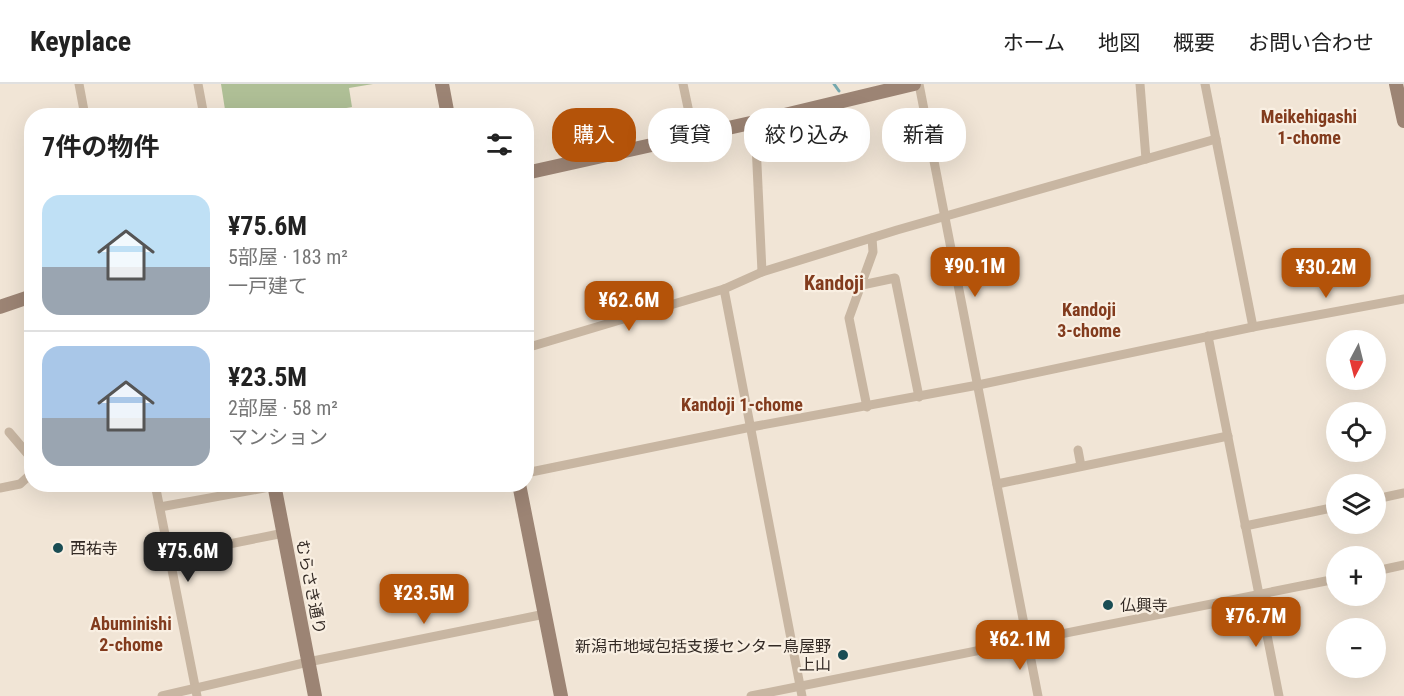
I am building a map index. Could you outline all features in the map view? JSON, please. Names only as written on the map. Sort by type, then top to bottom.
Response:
[{"type":"street","points":[[79,84],[84,108]]},
{"type":"street","points":[[198,84],[202,108]]},
{"type":"street","points":[[442,84],[446,108]]},
{"type":"street","points":[[683,84],[688,108]]},
{"type":"street","points":[[814,108],[914,84]]},
{"type":"street","points":[[919,84],[1038,696]]},
{"type":"street","points":[[1140,84],[1146,159]]},
{"type":"street","points":[[1205,84],[1253,327]]},
{"type":"street","points":[[1396,84],[1404,121]]},
{"type":"street","points":[[534,346],[724,289],[762,272],[872,238],[1216,139]]},
{"type":"street","points":[[534,171],[648,146]]},
{"type":"street","points":[[757,162],[762,272]]},
{"type":"street","points":[[867,406],[849,318],[873,252],[872,238]]},
{"type":"street","points":[[862,285],[895,278],[919,397]]},
{"type":"street","points":[[724,289],[801,692]]},
{"type":"street","points":[[0,307],[24,299]]},
{"type":"street","points":[[534,471],[751,427],[919,397],[1253,327],[1404,299]]},
{"type":"street","points":[[1208,336],[1279,696]]},
{"type":"street","points":[[9,432],[24,450]]},
{"type":"street","points":[[998,484],[1228,436]]},
{"type":"street","points":[[1078,450],[1081,466]]},
{"type":"street","points":[[0,488],[20,484],[24,480]]},
{"type":"street","points":[[157,492],[196,692]]},
{"type":"street","points":[[160,507],[238,492]]},
{"type":"street","name":"むらさき通り","points":[[276,492],[315,696]]},
{"type":"street","points":[[521,492],[561,696]]},
{"type":"street","points":[[1386,497],[1404,493]]},
{"type":"street","points":[[1245,526],[1326,509]]},
{"type":"street","points":[[169,556],[284,533]]},
{"type":"street","points":[[1386,569],[1404,565]]},
{"type":"street","points":[[751,696],[801,692],[1028,641],[1326,581]]},
{"type":"street","points":[[162,696],[196,692],[308,662],[545,614]]},
{"type":"green space","points":[[221,84],[373,84],[349,88],[352,107],[346,108],[225,108]]},
{"type":"waterway","points":[[834,84],[839,91]]},
{"type":"place","name":"西祐寺","points":[[58,548]]},
{"type":"place","name":"仏興寺","points":[[1108,605]]},
{"type":"place","name":"新潟市地域包括支援センター鳥屋野 上山","points":[[843,655]]},
{"type":"district","name":"Meikehigashi 1-chome","points":[[1309,126]]},
{"type":"district","name":"Kandoji","points":[[834,283]]},
{"type":"district","name":"Kandoji 3-chome","points":[[1089,319]]},
{"type":"district","name":"Kandoji 1-chome","points":[[742,404]]},
{"type":"district","name":"Abuminishi 2-chome","points":[[131,633]]}]
